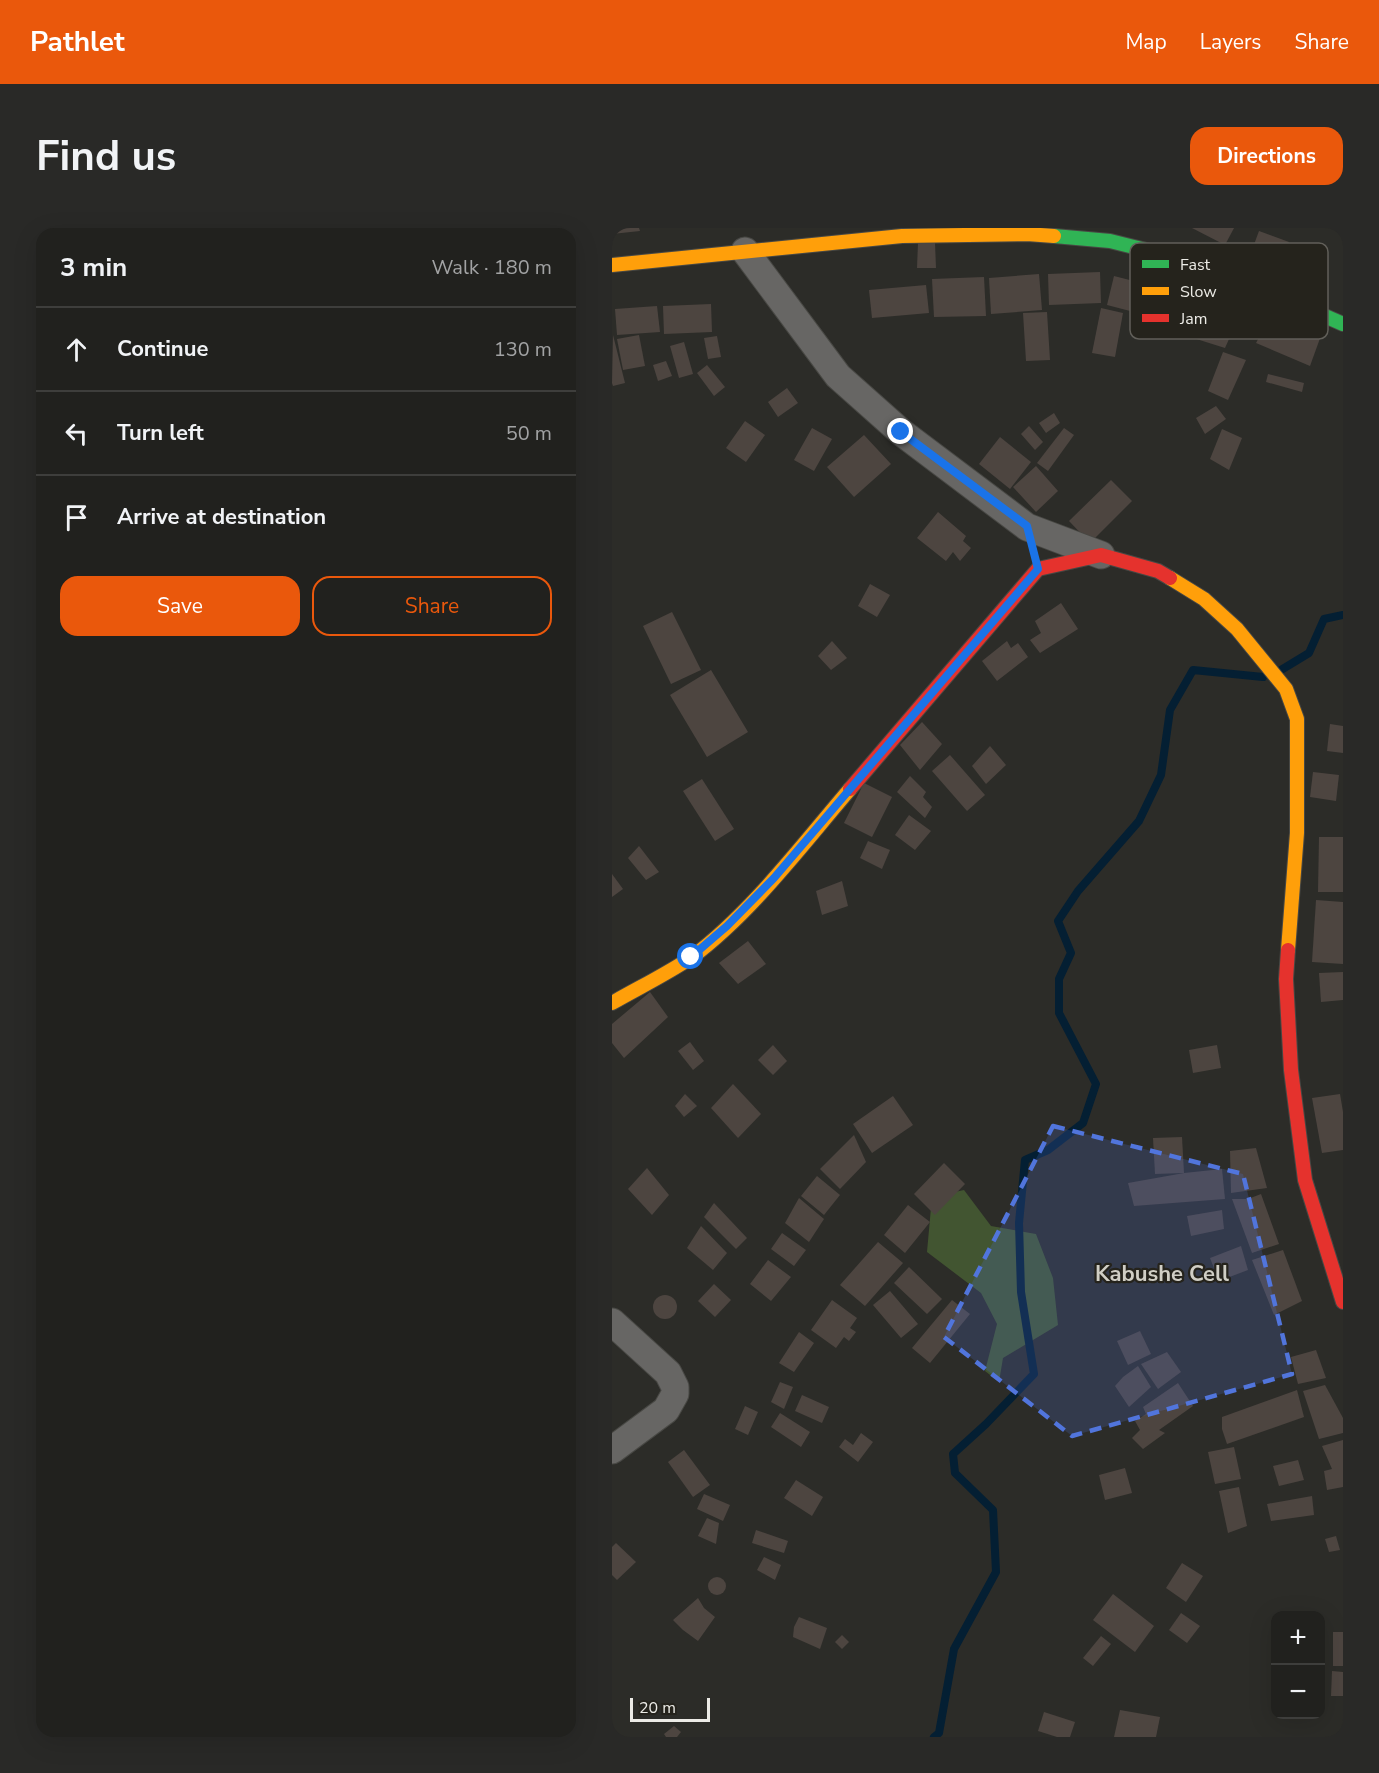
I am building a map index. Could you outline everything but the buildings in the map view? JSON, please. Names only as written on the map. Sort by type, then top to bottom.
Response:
[{"type":"street","points":[[612,265],[745,250],[913,236],[1027,234],[1110,241],[1130,246]]},
{"type":"street","points":[[745,250],[838,376],[901,432],[1027,526],[1101,555],[1158,571],[1204,599],[1237,628],[1286,689],[1297,719],[1296,834],[1286,979],[1291,1070],[1305,1180],[1343,1302]]},
{"type":"street","points":[[1328,317],[1343,324]]},
{"type":"street","points":[[1027,526],[1038,569]]},
{"type":"street","points":[[612,1003],[691,957],[727,926],[774,878],[1038,569],[1101,555]]},
{"type":"street","points":[[612,1322],[668,1372],[675,1387],[675,1394],[666,1410],[612,1450]]},
{"type":"highlighted area","points":[[1053,1126],[1243,1174],[1292,1374],[1072,1436],[944,1337]]},
{"type":"green space","points":[[964,1190],[991,1226],[1036,1234],[1053,1278],[1058,1325],[1003,1358],[999,1382],[985,1371],[997,1324],[981,1293],[927,1252],[932,1197]]},
{"type":"waterway","points":[[1281,670],[1309,653],[1324,619],[1343,615]]},
{"type":"waterway","points":[[934,1737],[939,1733],[954,1649],[996,1572],[993,1510],[955,1473],[953,1454],[986,1424],[1034,1374],[1021,1292],[1019,1223],[1025,1160],[1048,1150],[1083,1123],[1096,1084],[1059,1013],[1059,979],[1071,953],[1058,921],[1078,891],[1139,821],[1161,775],[1170,710],[1193,670],[1263,677]]},
{"type":"traffic: fast","points":[[1054,236],[1110,241],[1130,246]]},
{"type":"traffic: fast","points":[[1328,317],[1343,324]]},
{"type":"traffic: slow","points":[[612,265],[902,236],[1027,234],[1054,236]]},
{"type":"traffic: slow","points":[[1170,578],[1204,599],[1237,629],[1286,689],[1297,719],[1297,833],[1288,950]]},
{"type":"traffic: slow","points":[[612,1003],[692,957],[714,939],[775,878],[850,789]]},
{"type":"traffic: jam","points":[[850,789],[1038,569],[1101,555],[1158,571],[1170,578]]},
{"type":"traffic: jam","points":[[1288,950],[1286,979],[1291,1070],[1305,1180],[1343,1302]]},
{"type":"district","name":"Kabushe Cell","points":[[1162,1273]]},
{"type":"route","points":[[691,957],[727,926],[774,878],[1038,569],[1027,526],[901,432]]}]
